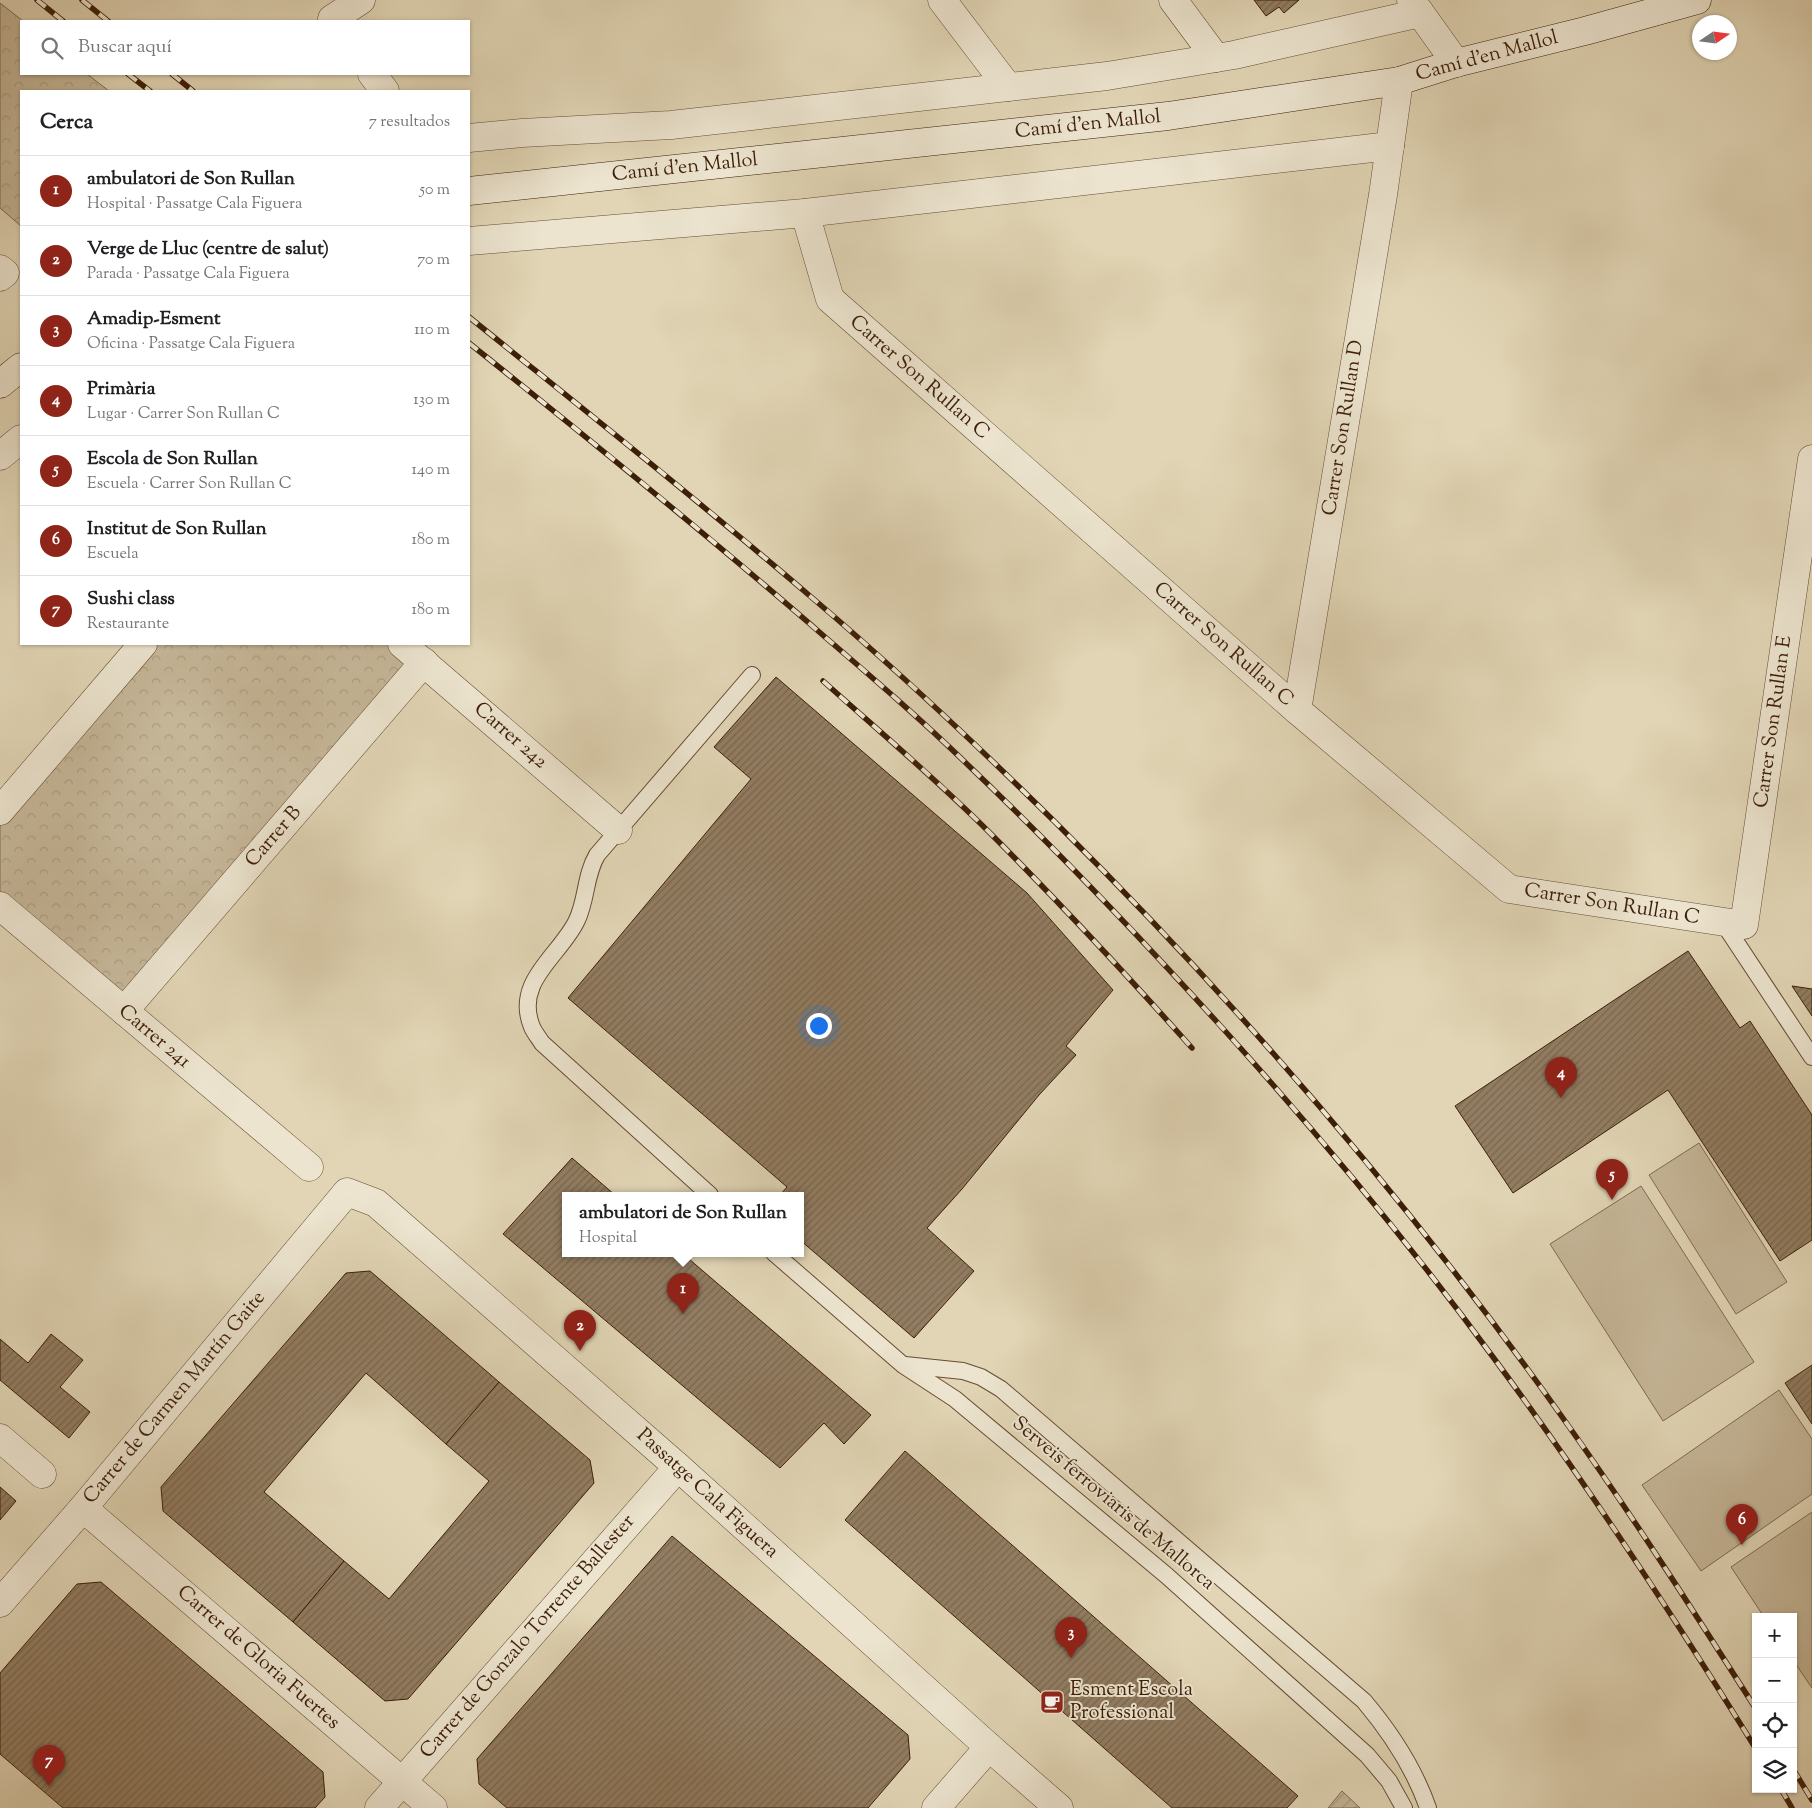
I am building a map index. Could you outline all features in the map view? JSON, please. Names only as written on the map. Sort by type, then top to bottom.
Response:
[{"type":"street","points":[[327,14],[361,0]]},
{"type":"street","points":[[942,0],[1008,87]]},
{"type":"street","points":[[1172,0],[1216,58]]},
{"type":"street","name":"Camí d'en Mallol","points":[[470,191],[1168,116],[1399,81],[1456,63],[1585,31],[1697,0]]},
{"type":"street","points":[[470,138],[522,133],[671,125],[1107,76],[1216,58],[1416,7],[1456,63]]},
{"type":"street","points":[[373,75],[384,90]]},
{"type":"street","name":"Carrer Son Rullan D","points":[[1297,710],[1390,146],[1399,81]]},
{"type":"street","points":[[470,241],[805,213],[1390,146]]},
{"type":"street","name":"Carrer Son Rullan C","points":[[805,213],[830,299],[1297,710],[1509,889],[1733,923]]},
{"type":"street","points":[[0,384],[20,368]]},
{"type":"street","points":[[0,456],[20,440]]},
{"type":"street","name":"Carrer Son Rullan E","points":[[1733,923],[1812,459]]},
{"type":"street","points":[[0,812],[142,645]]},
{"type":"street","name":"Carrer 242","points":[[403,645],[618,830]]},
{"type":"street","name":"Carrer B","points":[[124,1011],[424,662]]},
{"type":"street","name":"Carrer 241","points":[[0,906],[309,1167]]},
{"type":"street","name":"Passatge Cala Figuera","points":[[348,1192],[376,1203],[678,1467],[989,1748],[1059,1808]]},
{"type":"street","name":"Carrer de Carmen Martín Gaite","points":[[0,1603],[83,1508],[348,1192]]},
{"type":"street","points":[[0,1438],[42,1474]]},
{"type":"street","name":"Carrer de Gonzalo Torrente Ballester","points":[[379,1808],[678,1467]]},
{"type":"street","name":"Carrer de Gloria Fuertes","points":[[83,1508],[433,1808]]},
{"type":"street","points":[[936,1808],[989,1748]]},
{"type":"lane","points":[[707,1192],[542,1043],[532,1027],[528,1008],[530,991],[537,975],[578,920],[591,865],[596,855],[752,675]]},
{"type":"lane","points":[[1733,923],[1812,1057]]},
{"type":"lane","name":"Serveis ferroviaris de Mallorca","points":[[779,1257],[903,1365],[955,1399],[1166,1575],[1367,1755],[1389,1781],[1404,1808]]},
{"type":"lane","points":[[903,1365],[963,1371],[981,1376],[1001,1389],[1364,1701],[1383,1723],[1396,1743],[1422,1792],[1428,1808]]},
{"type":"green space","points":[[0,3],[22,20],[20,20],[20,75],[88,75],[108,90],[20,90],[20,225],[0,208]]},
{"type":"green space","points":[[142,645],[403,645],[424,662],[124,1011],[0,906],[0,811]]},
{"type":"green space","points":[[1699,1143],[1787,1282],[1736,1314],[1649,1175]]},
{"type":"green space","points":[[1641,1186],[1754,1362],[1663,1421],[1550,1244]]},
{"type":"green space","points":[[1779,1390],[1812,1439],[1812,1494],[1701,1571],[1642,1485]]},
{"type":"green space","points":[[1812,1512],[1812,1688],[1797,1666],[1797,1613],[1761,1613],[1731,1567]]},
{"type":"green space","points":[[1342,1791],[1360,1808],[1328,1808]]},
{"type":"building","points":[[1254,0],[1299,0],[1284,13],[1279,7],[1266,16]]},
{"type":"building","points":[[776,677],[1027,893],[1113,990],[1066,1046],[1076,1055],[1039,1095],[962,1189],[927,1228],[974,1271],[914,1338],[804,1243],[804,1192],[783,1192],[787,1187],[568,998],[751,779],[714,747]]},
{"type":"building","points":[[1688,951],[1740,1028],[1750,1021],[1812,1115],[1812,1240],[1780,1261],[1668,1090],[1513,1193],[1455,1106]]},
{"type":"building","points":[[1792,986],[1812,989],[1812,1016]]},
{"type":"building","points":[[572,1158],[612,1192],[562,1192],[562,1257],[687,1257],[871,1415],[844,1444],[824,1423],[780,1468],[503,1234]]},
{"type":"building","points":[[370,1271],[499,1382],[446,1444],[366,1373],[264,1492],[344,1561],[293,1622],[163,1511],[161,1487],[346,1273]]},
{"type":"building","points":[[51,1334],[83,1360],[60,1387],[90,1412],[69,1438],[0,1380],[0,1339],[28,1363]]},
{"type":"building","points":[[1812,1365],[1812,1424],[1785,1383]]},
{"type":"building","points":[[499,1382],[590,1460],[594,1483],[408,1699],[385,1701],[293,1622],[344,1561],[389,1599],[489,1481],[446,1444]]},
{"type":"building","points":[[905,1451],[1298,1796],[1287,1808],[1172,1808],[845,1520]]},
{"type":"building","points":[[0,1487],[16,1501],[0,1520]]},
{"type":"building","points":[[672,1536],[908,1735],[910,1759],[868,1808],[507,1808],[479,1784],[477,1759]]},
{"type":"building","points":[[101,1582],[323,1772],[325,1797],[315,1808],[63,1808],[0,1754],[0,1673],[77,1584]]},
{"type":"railway","points":[[37,0],[62,20]]},
{"type":"railway","points":[[82,0],[107,20]]},
{"type":"railway","points":[[129,75],[149,90]]},
{"type":"railway","points":[[173,75],[192,90]]},
{"type":"railway","points":[[470,318],[726,525],[873,651],[966,736],[1056,823],[1193,965],[1324,1112],[1448,1264],[1565,1421],[1686,1600],[1752,1703]]},
{"type":"railway","points":[[470,344],[693,525],[916,716],[1033,828],[1187,989],[1324,1144],[1460,1313],[1528,1405],[1595,1501],[1661,1599],[1755,1748]]},
{"type":"railway","points":[[823,681],[969,812],[1092,938],[1192,1048]]},
{"type":"railway","points":[[1797,1776],[1812,1800]]},
{"type":"railway","points":[[1783,1793],[1792,1808]]},
{"type":"place","name":"Primària","points":[[1561,1098]]},
{"type":"place","name":"Escola de Son Rullan","points":[[1612,1200]]},
{"type":"place","name":"ambulatori de Son Rullan","points":[[683,1314]]},
{"type":"place","name":"Verge de Lluc (centre de salut)","points":[[580,1351]]},
{"type":"place","name":"Institut de Son Rullan","points":[[1742,1545]]},
{"type":"place","name":"Amadip-Esment","points":[[1071,1658]]},
{"type":"place","name":"Esment Escola Professional","points":[[1052,1702]]},
{"type":"place","name":"Sushi class","points":[[49,1786]]}]
